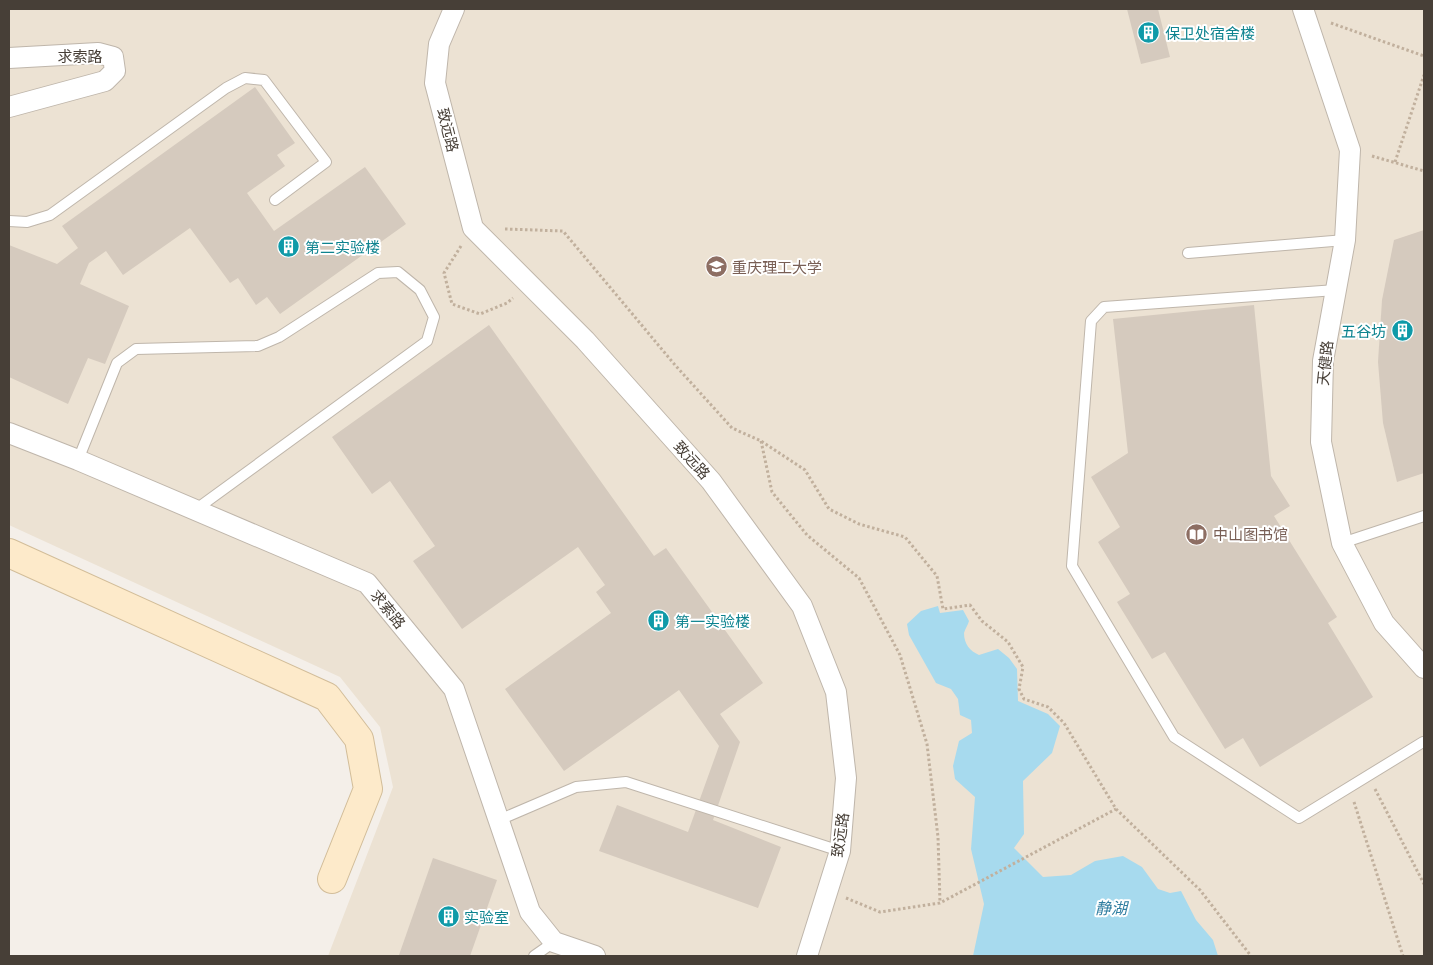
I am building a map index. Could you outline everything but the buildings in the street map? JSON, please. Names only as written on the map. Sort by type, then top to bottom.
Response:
[{"type":"street","name":"致远路","points":[[454,9],[440,44],[436,83],[468,235],[585,340],[711,481],[802,606],[836,692],[846,778],[840,851],[807,956]]},
{"type":"street","name":"天健路","points":[[1304,11],[1350,150],[1345,240],[1323,361],[1321,442],[1342,543],[1384,623],[1424,668]]},
{"type":"street","name":"求索路","points":[[9,58],[98,53],[113,57],[115,70],[105,80],[9,107]]},
{"type":"street","name":"求索路","points":[[9,433],[78,460],[367,584],[454,690],[530,912],[554,942]]},
{"type":"street","points":[[9,553],[327,697],[359,739],[368,789],[332,879]]},
{"type":"street","points":[[554,942],[595,956]]},
{"type":"lane","points":[[9,221],[27,222],[50,215],[226,88],[246,78],[264,80],[326,162],[275,200]]},
{"type":"lane","points":[[1188,252],[1345,240]]},
{"type":"lane","points":[[78,460],[117,363],[136,348],[258,346],[279,337],[378,272],[398,272],[420,290],[434,317],[427,341],[195,510]]},
{"type":"lane","points":[[1336,290],[1104,308],[1091,321],[1072,566],[1174,737],[1299,818],[1423,742]]},
{"type":"lane","points":[[1342,543],[1424,516]]},
{"type":"lane","points":[[499,820],[576,787],[626,782],[840,851]]},
{"type":"lane","points":[[534,956],[554,942]]},
{"type":"path","points":[[1304,11],[1424,56]]},
{"type":"path","points":[[1394,162],[1424,75]]},
{"type":"path","points":[[1350,150],[1424,171]]},
{"type":"path","points":[[518,294],[507,303],[480,314],[452,304],[444,273],[468,235],[563,231],[675,365],[732,428],[761,441],[805,470],[829,509],[859,524],[905,537],[938,576],[943,609],[970,605],[982,621],[1008,642],[1023,667],[1019,689],[1024,699],[1048,707],[1064,723],[1116,809],[1200,890],[1251,956]]},
{"type":"path","points":[[761,441],[772,492],[807,536],[859,578],[900,655],[927,744],[938,837],[940,903]]},
{"type":"path","points":[[1368,776],[1424,884]]},
{"type":"path","points":[[1349,787],[1403,956]]},
{"type":"path","points":[[828,891],[880,912],[940,903],[1116,809]]},
{"type":"shaded area","name":"重庆理工大学","points":[[9,9],[1424,9],[1424,956],[328,956],[393,787],[380,727],[340,677],[9,525]]},
{"type":"water","name":"静湖","points":[[938,606],[940,613],[963,610],[969,621],[964,633],[968,647],[979,655],[998,649],[1009,658],[1017,669],[1018,701],[1048,714],[1060,726],[1052,753],[1023,781],[1024,834],[1014,848],[1043,877],[1071,875],[1095,861],[1123,856],[1142,867],[1158,889],[1170,893],[1181,891],[1196,920],[1213,940],[1218,956],[973,956],[984,904],[971,849],[975,797],[955,779],[953,766],[959,741],[972,733],[971,720],[960,715],[958,699],[951,689],[936,683],[909,635],[907,624],[921,611]]},
{"type":"place","name":"保卫处宿舍楼","points":[[1149,33]]},
{"type":"place","name":"第二实验楼","points":[[289,247]]},
{"type":"place","name":"重庆理工大学","points":[[716,267]]},
{"type":"place","name":"五谷坊","points":[[1402,331]]},
{"type":"place","name":"中山图书馆","points":[[1197,534]]},
{"type":"place","name":"第一实验楼","points":[[659,621]]},
{"type":"place","name":"实验室","points":[[448,917]]}]
